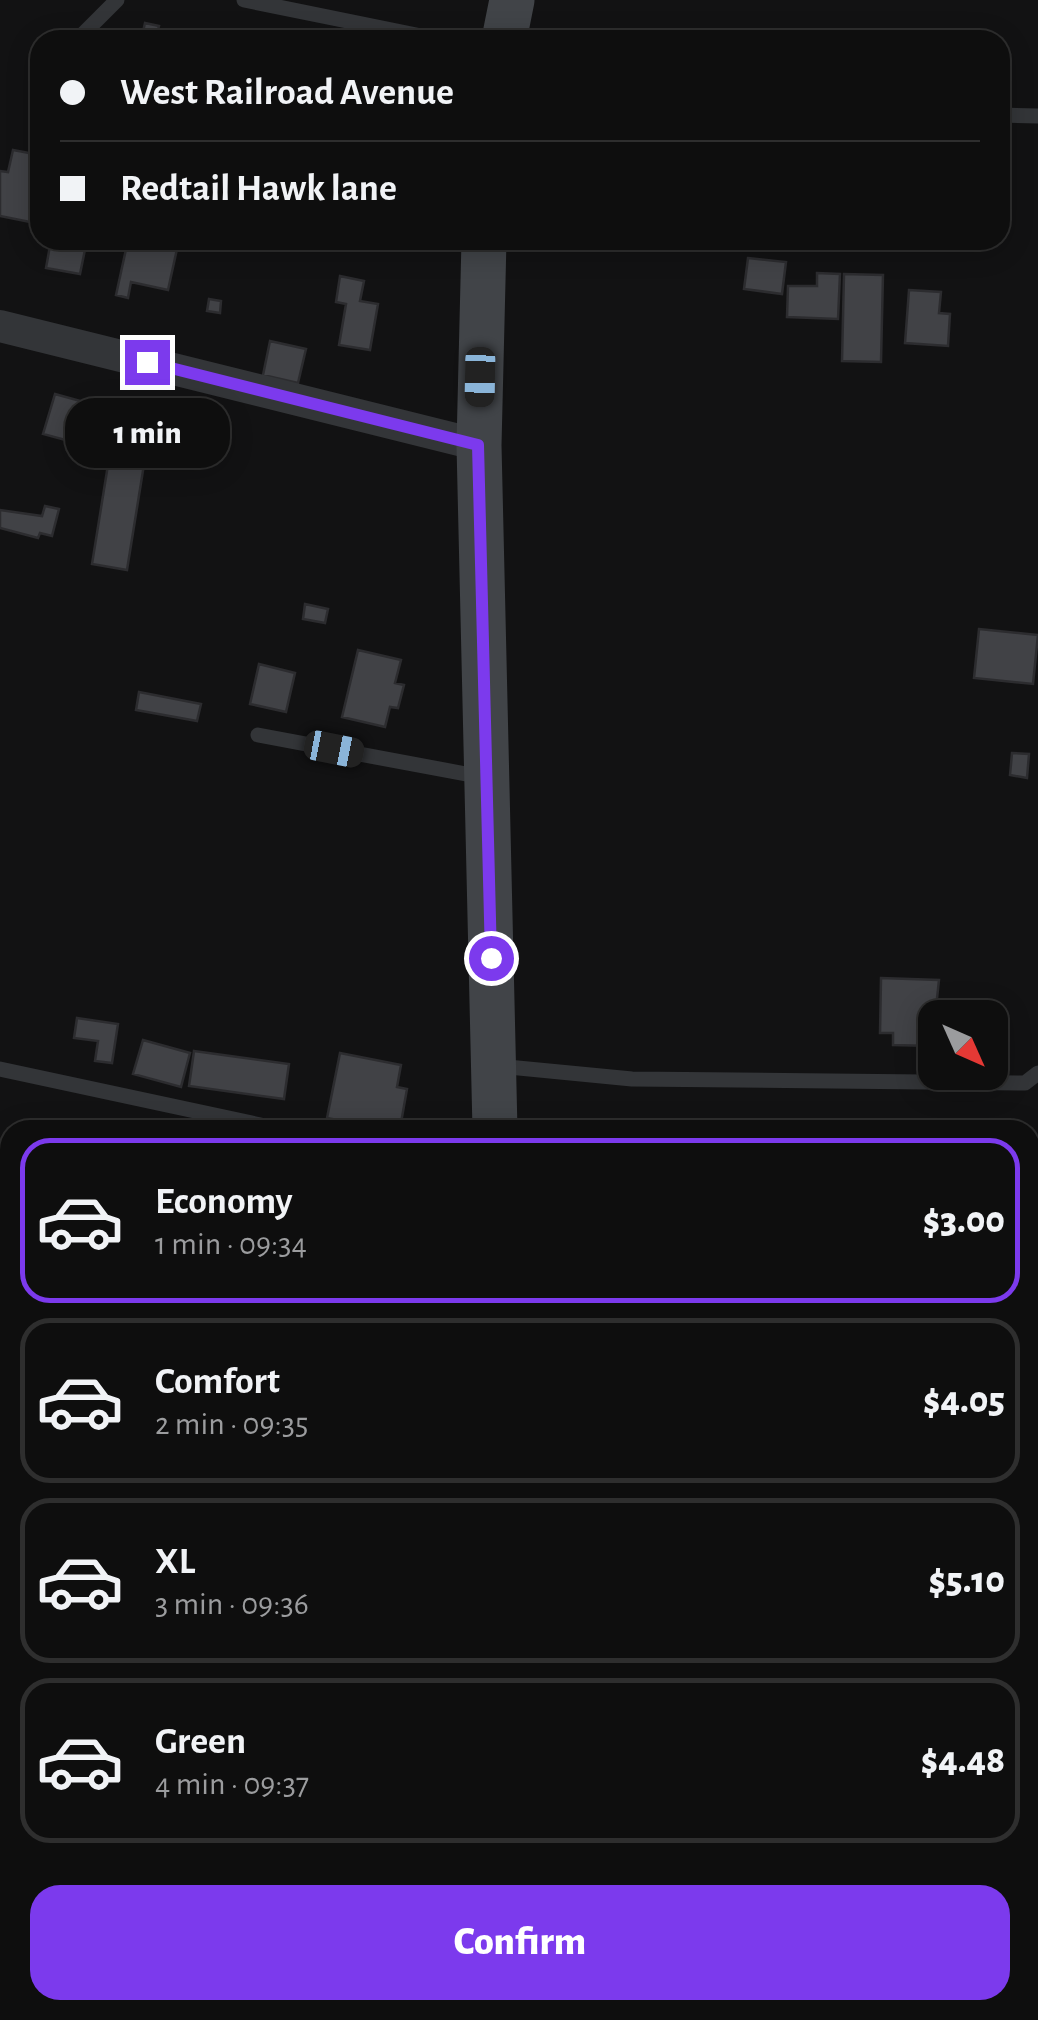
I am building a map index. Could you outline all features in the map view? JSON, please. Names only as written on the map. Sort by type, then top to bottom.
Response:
[{"type":"main road","points":[[506,30],[512,0]]},
{"type":"main road","points":[[484,250],[478,445],[495,1120]]},
{"type":"street","points":[[0,326],[478,445]]},
{"type":"lane","points":[[87,30],[117,0]]},
{"type":"lane","points":[[244,0],[391,30]]},
{"type":"lane","points":[[1010,115],[1038,116]]},
{"type":"lane","points":[[258,735],[486,778]]},
{"type":"lane","points":[[494,1066],[632,1079],[1025,1082],[1038,1072]]},
{"type":"lane","points":[[0,1069],[237,1120]]},
{"type":"building","points":[[145,23],[159,26],[158,30],[143,30]]},
{"type":"building","points":[[13,150],[30,153],[30,222],[0,216],[0,171],[8,172]]},
{"type":"building","points":[[49,250],[85,250],[80,274],[46,268]]},
{"type":"building","points":[[126,250],[177,250],[168,290],[131,282],[128,298],[116,295]]},
{"type":"building","points":[[748,258],[786,262],[782,294],[744,289]]},
{"type":"building","points":[[817,273],[840,274],[838,319],[787,317],[788,286],[817,286]]},
{"type":"building","points":[[844,274],[883,275],[881,362],[842,361]]},
{"type":"building","points":[[340,276],[364,281],[360,301],[378,304],[370,350],[339,345],[346,304],[336,302]]},
{"type":"building","points":[[909,290],[941,292],[939,313],[950,314],[948,346],[905,343]]},
{"type":"building","points":[[209,299],[221,301],[220,313],[207,311]]},
{"type":"building","points":[[270,341],[306,349],[298,383],[263,375]]},
{"type":"building","points":[[55,394],[106,408],[97,438],[83,435],[80,444],[43,434]]},
{"type":"building","points":[[116,415],[151,421],[127,570],[92,564]]},
{"type":"building","points":[[45,506],[59,509],[52,536],[40,533],[38,538],[0,528],[0,510],[42,516]]},
{"type":"building","points":[[305,604],[328,609],[325,623],[303,619]]},
{"type":"building","points":[[979,629],[1038,635],[1033,684],[974,678]]},
{"type":"building","points":[[358,650],[401,660],[395,683],[404,685],[398,708],[390,707],[385,727],[342,717]]},
{"type":"building","points":[[259,664],[295,673],[286,712],[250,704]]},
{"type":"building","points":[[139,692],[201,704],[197,721],[136,710]]},
{"type":"building","points":[[1012,753],[1029,754],[1027,778],[1010,775]]},
{"type":"building","points":[[881,978],[939,980],[937,1000],[918,1000],[918,1046],[893,1045],[893,1033],[880,1033]]},
{"type":"building","points":[[77,1018],[118,1024],[112,1063],[95,1061],[98,1041],[74,1038]]},
{"type":"building","points":[[143,1040],[190,1053],[181,1087],[133,1074]]},
{"type":"building","points":[[194,1051],[289,1064],[284,1099],[189,1086]]},
{"type":"building","points":[[340,1053],[401,1065],[397,1087],[407,1089],[402,1120],[327,1118]]},
{"type":"route","points":[[147,362],[478,445],[491,958]]}]
